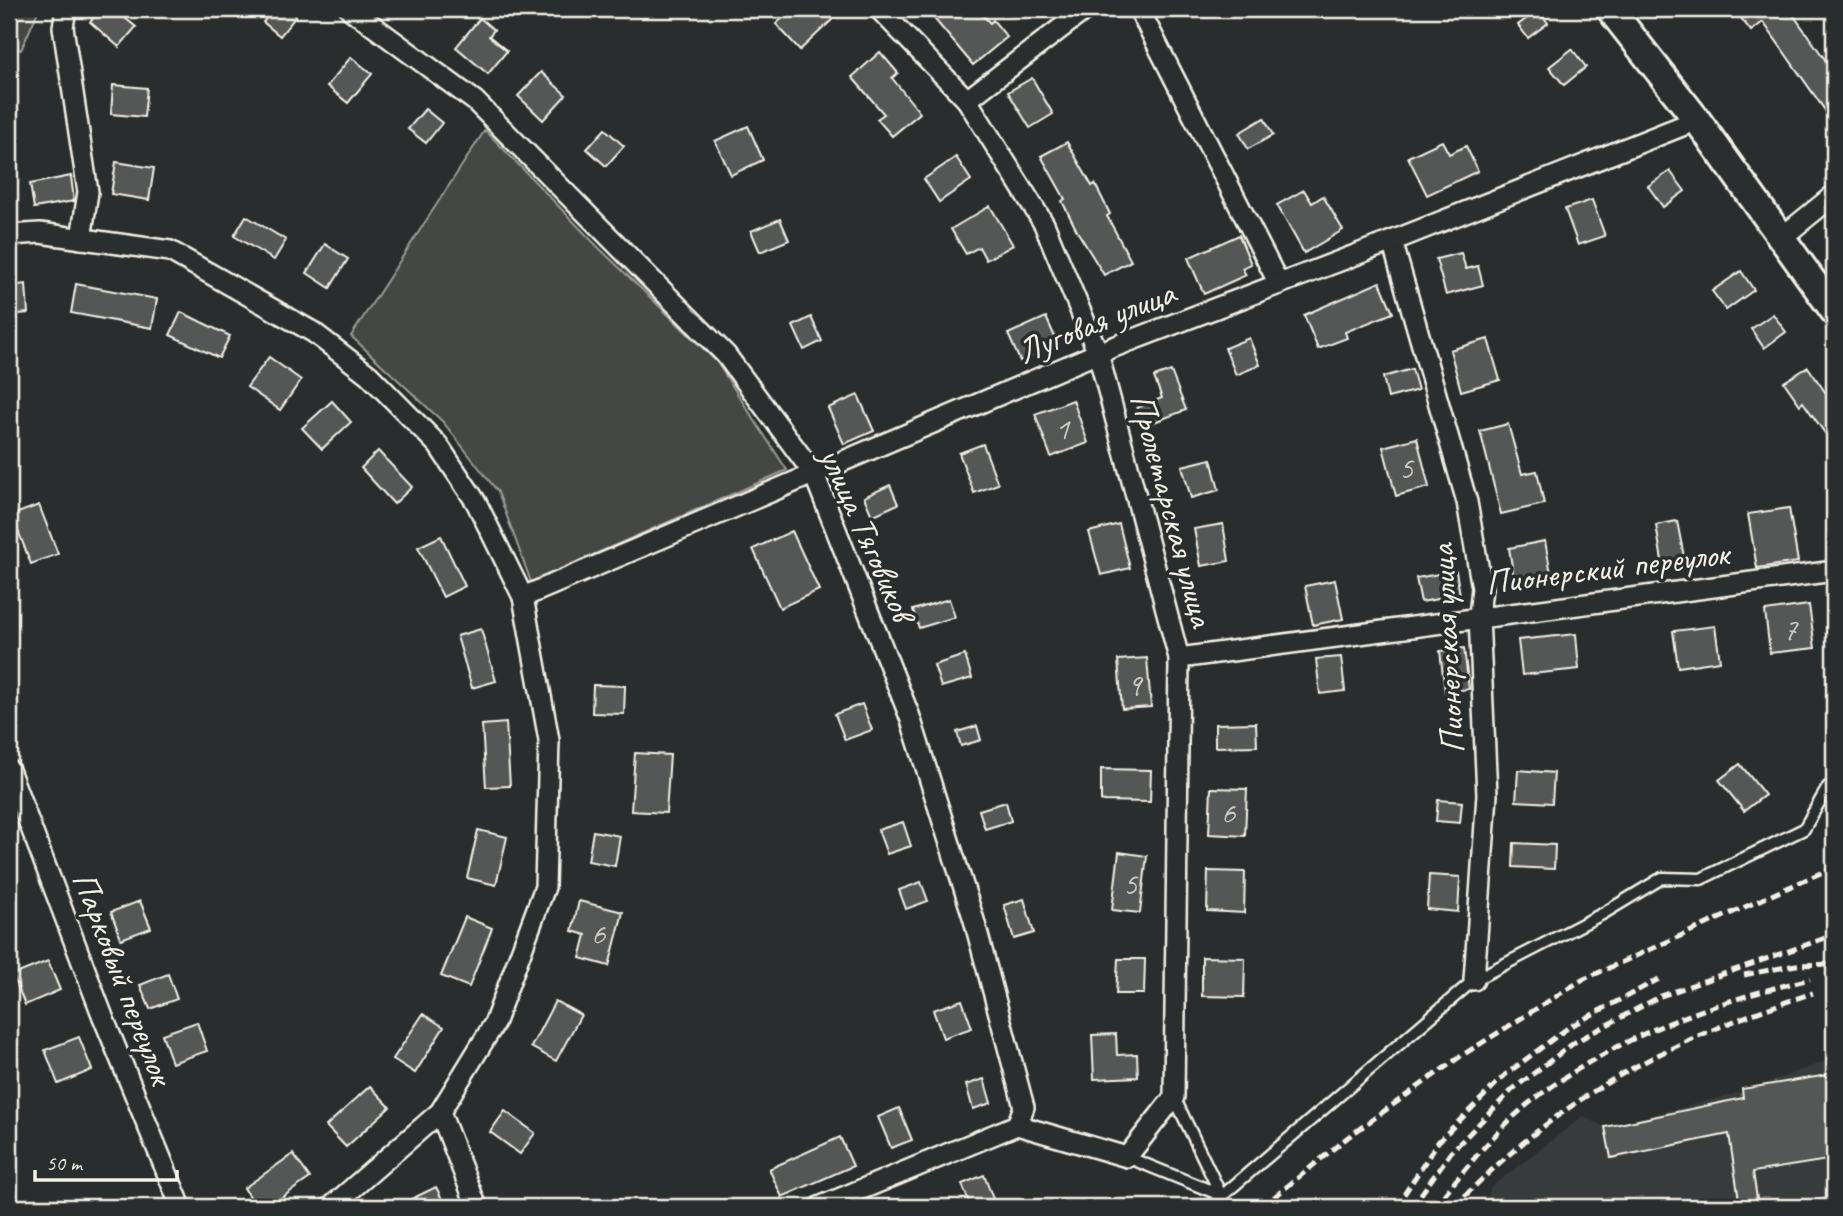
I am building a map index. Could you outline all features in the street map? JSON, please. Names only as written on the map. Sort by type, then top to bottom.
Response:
[{"type":"main road","points":[[1610,9],[1697,120],[1834,311]]},
{"type":"street","points":[[66,9],[63,27],[88,192],[81,239]]},
{"type":"street","name":"улица Тяговиков","points":[[350,9],[475,101],[726,355],[814,474],[910,717],[970,907],[1024,1107],[1017,1125]]},
{"type":"street","name":"Пролетарская улица","points":[[879,9],[967,100],[1044,224],[1098,353],[1179,658],[1174,1097]]},
{"type":"street","points":[[967,100],[1086,9]]},
{"type":"street","points":[[1139,9],[1279,285]]},
{"type":"street","name":"Луговая улица","points":[[523,597],[1098,353],[1279,285],[1697,120]]},
{"type":"street","points":[[1781,238],[1834,195]]},
{"type":"street","points":[[9,236],[40,233],[170,251],[313,332],[369,375],[439,444],[477,502],[523,597],[549,740],[545,887],[494,1024],[440,1112],[331,1207]]},
{"type":"street","name":"Пионерская улица","points":[[1392,241],[1467,502],[1482,588],[1479,616],[1487,795],[1474,980]]},
{"type":"street","name":"Пионерский переулок","points":[[1179,658],[1479,616],[1834,571]]},
{"type":"street","name":"Парковый переулок","points":[[9,770],[103,1017],[181,1207]]},
{"type":"street","points":[[819,1207],[1017,1125],[1127,1157],[1174,1097]]},
{"type":"street","points":[[440,1112],[477,1207]]},
{"type":"lane","points":[[1209,1207],[1474,980],[1604,913],[1662,878],[1701,879],[1804,829],[1828,787],[1834,784]]},
{"type":"lane","points":[[1174,1097],[1221,1195]]},
{"type":"lane","points":[[1127,1157],[1221,1195]]},
{"type":"lane","points":[[1378,1207],[1384,1207]]},
{"type":"shaded area","points":[[9,9],[39,9],[21,50],[9,47]]},
{"type":"shaded area","points":[[485,130],[598,247],[716,361],[787,470],[531,582],[498,492],[443,422],[351,336]]},
{"type":"shaded area","points":[[1834,1058],[1834,1207],[1487,1207],[1490,1188],[1583,1116],[1605,1127],[1742,1092]]},
{"type":"building","points":[[101,9],[114,9],[136,27],[119,47],[90,22]]},
{"type":"building","points":[[274,9],[288,9],[296,16],[280,36],[263,22]]},
{"type":"building","points":[[792,9],[826,9],[834,18],[800,50],[776,24]]},
{"type":"building","points":[[926,9],[977,9],[990,23],[993,20],[1007,37],[973,65]]},
{"type":"building","points":[[1734,9],[1789,9],[1834,72],[1834,123],[1763,22],[1751,31]]},
{"type":"building","points":[[1538,10],[1548,23],[1528,38],[1518,25]]},
{"type":"building","points":[[480,18],[494,30],[489,36],[507,51],[488,74],[456,47]]},
{"type":"building","points":[[1572,49],[1586,67],[1564,85],[1549,67]]},
{"type":"building","points":[[880,52],[898,73],[892,78],[920,113],[892,136],[877,119],[884,114],[852,77]]},
{"type":"building","points":[[351,57],[372,74],[348,103],[327,86]]},
{"type":"building","points":[[541,72],[566,95],[543,120],[518,96]]},
{"type":"building","points":[[1032,78],[1053,114],[1030,128],[1008,92]]},
{"type":"building","points":[[113,85],[147,88],[144,117],[111,114]]},
{"type":"building","points":[[425,109],[442,123],[426,143],[408,129]]},
{"type":"building","points":[[1264,118],[1273,135],[1248,149],[1239,133]]},
{"type":"building","points":[[748,126],[763,160],[731,175],[715,141]]},
{"type":"building","points":[[605,129],[624,146],[606,166],[587,149]]},
{"type":"building","points":[[1442,141],[1449,154],[1466,146],[1478,171],[1427,195],[1408,157]]},
{"type":"building","points":[[1067,142],[1092,186],[1095,184],[1110,214],[1107,216],[1131,261],[1104,275],[1077,231],[1062,201],[1065,199],[1041,156]]},
{"type":"building","points":[[956,157],[971,180],[939,202],[924,179]]},
{"type":"building","points":[[116,162],[154,168],[149,200],[111,194]]},
{"type":"building","points":[[1670,171],[1685,191],[1663,207],[1648,186]]},
{"type":"building","points":[[71,176],[74,201],[34,208],[30,184]]},
{"type":"building","points":[[1304,190],[1312,203],[1323,196],[1343,230],[1304,253],[1277,205]]},
{"type":"building","points":[[1592,200],[1605,236],[1578,245],[1565,209]]},
{"type":"building","points":[[990,206],[1013,245],[986,260],[979,247],[966,254],[951,229]]},
{"type":"building","points":[[246,216],[286,240],[274,260],[234,236]]},
{"type":"building","points":[[780,219],[789,240],[760,252],[751,231]]},
{"type":"building","points":[[1239,235],[1251,264],[1242,268],[1246,275],[1204,294],[1188,258]]},
{"type":"building","points":[[325,244],[348,259],[330,288],[307,273]]},
{"type":"building","points":[[1461,253],[1466,269],[1478,266],[1483,285],[1446,295],[1436,259]]},
{"type":"building","points":[[1741,271],[1754,290],[1726,310],[1712,291]]},
{"type":"building","points":[[1380,282],[1393,313],[1345,332],[1347,338],[1318,349],[1304,315]]},
{"type":"building","points":[[26,284],[28,313],[9,315],[9,286]]},
{"type":"building","points":[[76,284],[157,299],[152,328],[71,313]]},
{"type":"building","points":[[181,312],[230,336],[219,358],[170,335]]},
{"type":"building","points":[[1773,314],[1786,332],[1764,348],[1751,329]]},
{"type":"building","points":[[811,317],[822,341],[804,350],[793,326]]},
{"type":"building","points":[[1046,317],[1058,344],[1020,361],[1008,334]]},
{"type":"building","points":[[1249,338],[1260,365],[1236,375],[1225,348]]},
{"type":"building","points":[[1488,339],[1500,380],[1461,391],[1450,350]]},
{"type":"building","points":[[269,357],[301,380],[280,410],[247,387]]},
{"type":"building","points":[[1808,367],[1834,405],[1834,446],[1803,402],[1800,405],[1784,382]]},
{"type":"building","points":[[1412,369],[1418,390],[1388,398],[1383,377]]},
{"type":"building","points":[[1171,371],[1186,410],[1144,426],[1137,408],[1162,398],[1154,377]]},
{"type":"building","points":[[858,395],[874,431],[844,444],[828,408]]},
{"type":"building","points":[[1073,400],[1088,443],[1051,457],[1035,414]]},
{"type":"building","points":[[332,401],[351,422],[322,449],[302,428]]},
{"type":"building","points":[[1508,424],[1522,474],[1537,471],[1544,504],[1501,514],[1480,431]]},
{"type":"building","points":[[1417,438],[1429,487],[1396,496],[1383,447]]},
{"type":"building","points":[[983,444],[998,484],[974,493],[959,453]]},
{"type":"building","points":[[378,451],[412,487],[394,504],[361,468]]},
{"type":"building","points":[[1211,459],[1219,490],[1191,498],[1182,466]]},
{"type":"building","points":[[890,485],[898,504],[872,516],[864,497]]},
{"type":"building","points":[[39,505],[58,554],[31,564],[12,515]]},
{"type":"building","points":[[1789,508],[1798,562],[1757,568],[1748,514]]},
{"type":"building","points":[[1677,521],[1685,562],[1663,567],[1656,525]]},
{"type":"building","points":[[1119,524],[1130,568],[1101,575],[1089,532]]},
{"type":"building","points":[[1223,524],[1229,561],[1201,566],[1194,529]]},
{"type":"building","points":[[792,531],[819,590],[780,608],[753,549]]},
{"type":"building","points":[[441,536],[465,586],[443,597],[418,547]]},
{"type":"building","points":[[1545,541],[1552,579],[1515,585],[1509,548]]},
{"type":"building","points":[[1456,571],[1460,595],[1421,602],[1416,578]]},
{"type":"building","points":[[1335,580],[1343,619],[1313,625],[1305,586]]},
{"type":"building","points":[[949,599],[955,617],[919,628],[913,610]]},
{"type":"building","points":[[1809,605],[1815,648],[1770,653],[1765,611]]},
{"type":"building","points":[[1715,626],[1720,661],[1678,667],[1673,631]]},
{"type":"building","points":[[481,629],[496,681],[472,688],[457,636]]},
{"type":"building","points":[[1576,634],[1579,669],[1522,675],[1518,640]]},
{"type":"building","points":[[1464,648],[1469,689],[1445,692],[1440,651]]},
{"type":"building","points":[[965,655],[972,678],[941,687],[934,665]]},
{"type":"building","points":[[1341,657],[1345,691],[1320,694],[1316,659]]},
{"type":"building","points":[[1147,658],[1151,707],[1122,709],[1118,660]]},
{"type":"building","points":[[593,685],[625,686],[624,714],[592,713]]},
{"type":"building","points":[[862,704],[872,730],[845,740],[835,714]]},
{"type":"building","points":[[506,723],[510,786],[486,787],[482,725]]},
{"type":"building","points":[[1256,723],[1257,746],[1215,747],[1215,724]]},
{"type":"building","points":[[977,726],[981,740],[961,746],[957,732]]},
{"type":"building","points":[[635,753],[670,755],[666,813],[631,811]]},
{"type":"building","points":[[1740,764],[1765,795],[1744,811],[1719,780]]},
{"type":"building","points":[[1101,769],[1151,770],[1150,802],[1101,801]]},
{"type":"building","points":[[1518,770],[1554,773],[1552,803],[1516,801]]},
{"type":"building","points":[[1211,788],[1247,789],[1245,836],[1209,834]]},
{"type":"building","points":[[1438,800],[1462,802],[1460,823],[1436,821]]},
{"type":"building","points":[[1006,802],[1011,821],[985,829],[979,810]]},
{"type":"building","points":[[903,822],[911,846],[887,854],[878,830]]},
{"type":"building","points":[[478,830],[507,837],[496,885],[467,878]]},
{"type":"building","points":[[593,831],[620,836],[615,866],[588,861]]},
{"type":"building","points":[[1514,843],[1555,845],[1554,869],[1513,867]]},
{"type":"building","points":[[1119,852],[1147,856],[1140,913],[1112,910]]},
{"type":"building","points":[[1208,871],[1245,872],[1244,913],[1207,911]]},
{"type":"building","points":[[1429,875],[1460,877],[1458,912],[1427,909]]},
{"type":"building","points":[[921,882],[928,901],[906,909],[899,890]]},
{"type":"building","points":[[1024,899],[1034,933],[1014,939],[1004,905]]},
{"type":"building","points":[[140,901],[151,928],[121,939],[111,912]]},
{"type":"building","points":[[579,901],[623,912],[609,966],[580,958],[586,935],[572,931]]},
{"type":"building","points":[[465,917],[492,928],[469,987],[441,976]]},
{"type":"building","points":[[1202,957],[1245,958],[1244,997],[1202,996]]},
{"type":"building","points":[[1118,959],[1145,959],[1144,994],[1116,994]]},
{"type":"building","points":[[48,961],[60,990],[25,1005],[13,975]]},
{"type":"building","points":[[168,974],[177,999],[150,1009],[140,985]]},
{"type":"building","points":[[962,1000],[972,1028],[943,1038],[933,1010]]},
{"type":"building","points":[[555,1001],[581,1015],[556,1061],[531,1047]]},
{"type":"building","points":[[423,1014],[444,1027],[415,1073],[393,1059]]},
{"type":"building","points":[[197,1022],[207,1051],[172,1063],[162,1034]]},
{"type":"building","points":[[1116,1034],[1117,1055],[1137,1054],[1138,1077],[1094,1079],[1092,1035]]},
{"type":"building","points":[[79,1037],[92,1070],[58,1084],[45,1050]]},
{"type":"building","points":[[1834,1074],[1834,1159],[1753,1172],[1758,1205],[1740,1207],[1729,1134],[1611,1158],[1605,1127],[1743,1098],[1742,1089]]},
{"type":"building","points":[[984,1079],[991,1103],[973,1109],[966,1085]]},
{"type":"building","points":[[370,1086],[390,1107],[346,1147],[326,1126]]},
{"type":"building","points":[[899,1108],[912,1140],[891,1148],[878,1117]]},
{"type":"building","points":[[505,1111],[535,1133],[520,1154],[490,1132]]},
{"type":"building","points":[[840,1137],[853,1166],[782,1197],[769,1169]]},
{"type":"building","points":[[293,1154],[310,1178],[268,1207],[257,1207],[244,1188]]},
{"type":"building","points":[[984,1175],[996,1207],[971,1207],[962,1184]]},
{"type":"building","points":[[436,1187],[446,1207],[395,1207]]},
{"type":"railway","points":[[1262,1207],[1348,1137],[1461,1056],[1582,980],[1834,867]]},
{"type":"railway","points":[[1412,1207],[1451,1152],[1513,1089],[1575,1042],[1661,996],[1834,935]]},
{"type":"railway","points":[[1744,975],[1796,965],[1834,964]]},
{"type":"railway","points":[[1396,1207],[1438,1142],[1505,1075],[1569,1027],[1659,979]]},
{"type":"railway","points":[[1434,1207],[1503,1127],[1528,1104],[1561,1080],[1662,1026],[1734,1000],[1810,979]]},
{"type":"railway","points":[[1454,1207],[1535,1133],[1619,1076],[1710,1031],[1813,993]]}]
